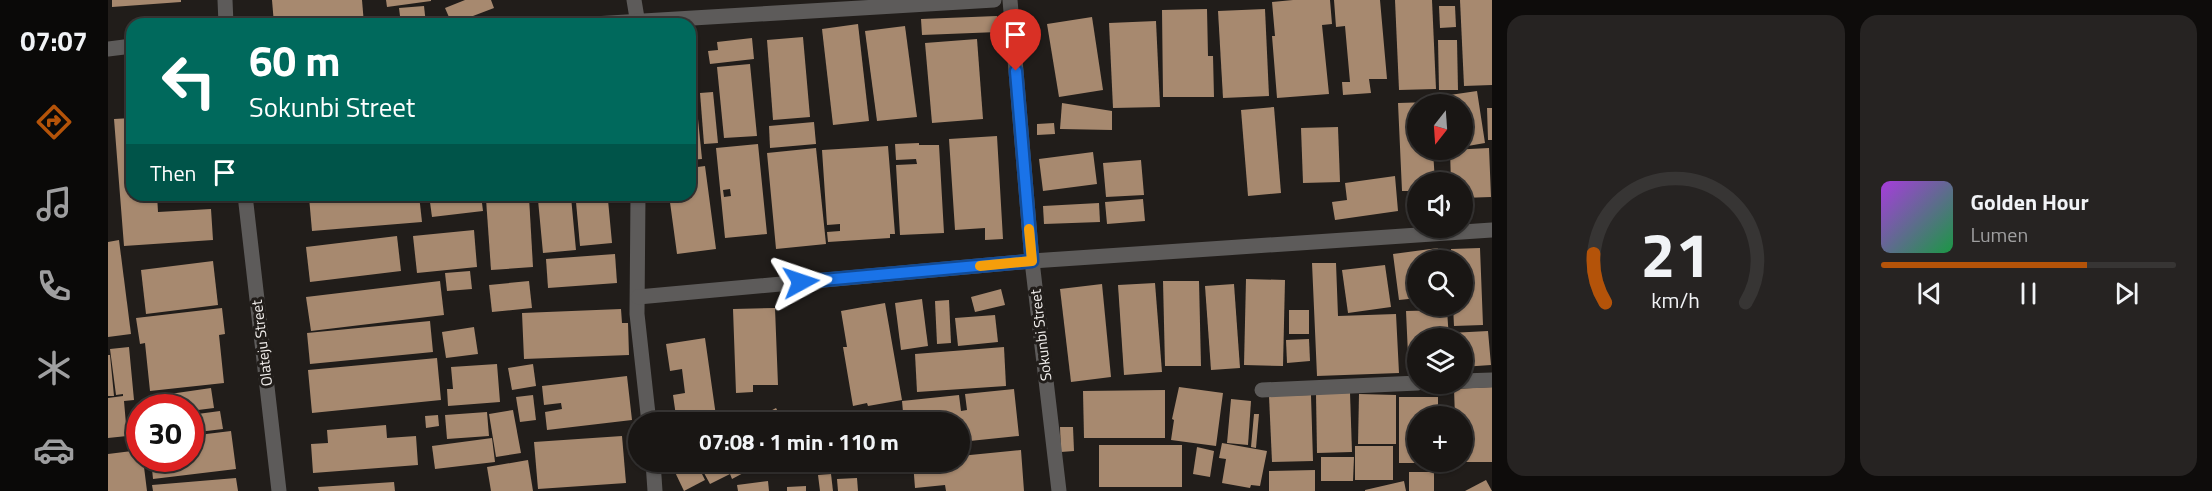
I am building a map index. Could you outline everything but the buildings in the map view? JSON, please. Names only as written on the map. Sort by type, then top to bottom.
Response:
[{"type":"street","points":[[225,0],[226,18]]},
{"type":"street","points":[[634,0],[637,18]]},
{"type":"street","points":[[696,18],[994,0]]},
{"type":"street","name":"Sokunbi Street","points":[[1010,0],[1032,261],[1059,491]]},
{"type":"street","points":[[108,49],[126,46]]},
{"type":"street","name":"Olateju Street","points":[[246,201],[279,491]]},
{"type":"street","points":[[638,201],[639,297],[637,314],[648,412]]},
{"type":"street","points":[[639,297],[1032,261],[1492,230]]},
{"type":"street","points":[[1473,381],[1492,380]]},
{"type":"street","points":[[1262,390],[1407,383]]},
{"type":"street","points":[[654,472],[655,491]]},
{"type":"slow traffic","points":[[980,266],[1032,261],[1029,229]]},
{"type":"route","points":[[801,282],[1032,261],[1016,71]]}]
